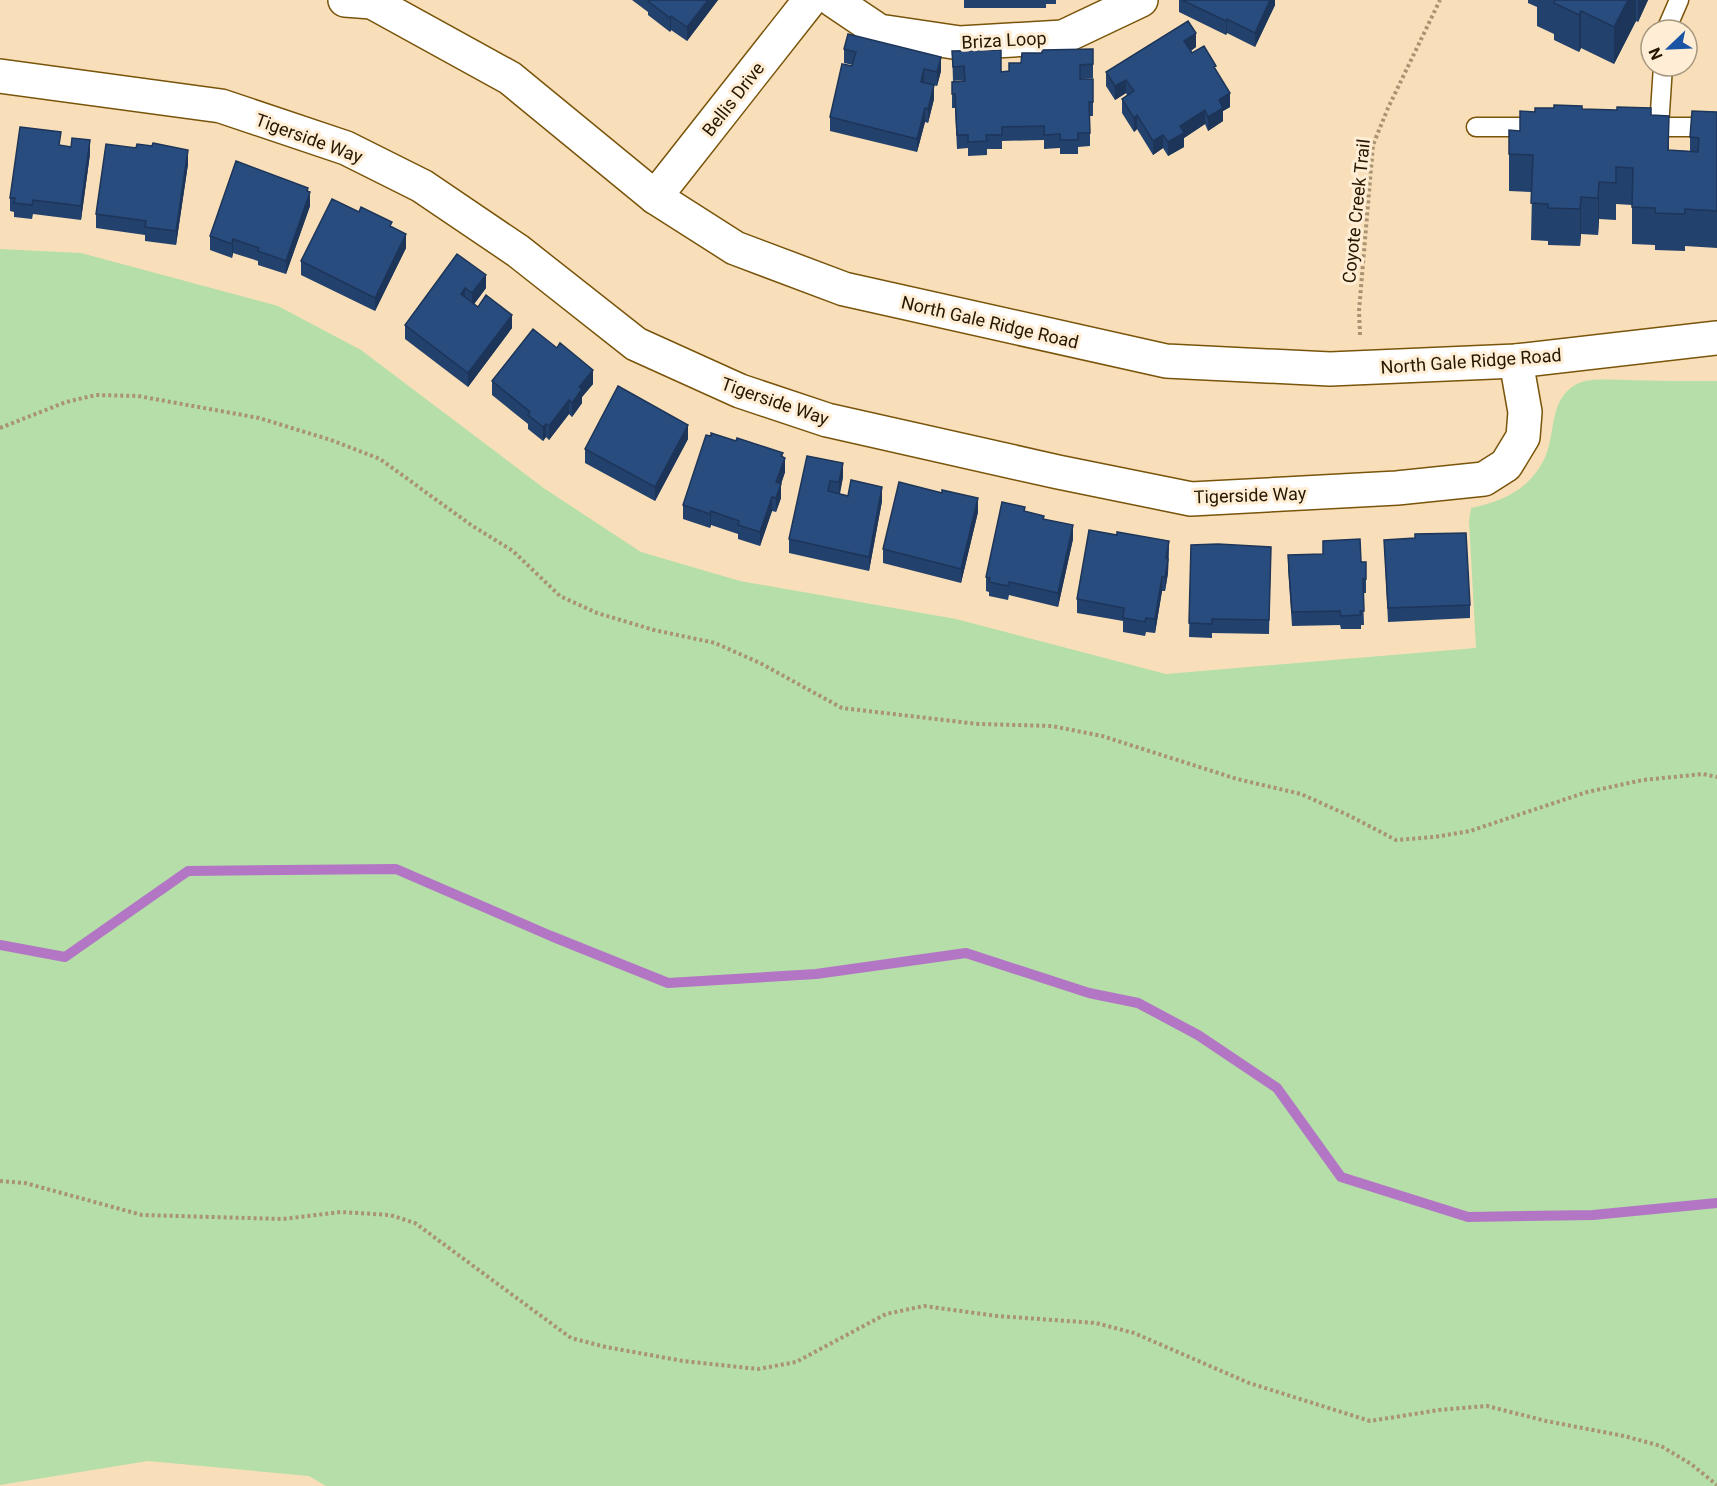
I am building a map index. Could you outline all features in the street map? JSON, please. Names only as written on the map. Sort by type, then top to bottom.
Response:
[{"type":"street","name":"North Gale Ridge Road","points":[[345,0],[372,2],[510,78],[655,197],[735,248],[844,289],[1166,361],[1330,369],[1516,361],[1717,338]]},
{"type":"street","name":"Bellis Drive","points":[[655,197],[810,0]]},
{"type":"street","name":"Briza Loop","points":[[833,0],[879,32],[960,44],[1063,37],[1141,0]]},
{"type":"street","name":"Tigerside Way","points":[[0,76],[221,106],[346,148],[422,186],[518,251],[636,344],[740,391],[827,420],[1058,472],[1191,499],[1397,488],[1484,479],[1506,465],[1523,437],[1525,412],[1516,361]]},
{"type":"lane","points":[[1671,18],[1679,0]]},
{"type":"lane","points":[[1659,127],[1663,78]]},
{"type":"lane","points":[[1476,127],[1556,127]]},
{"type":"lane","points":[[1625,127],[1717,127]]},
{"type":"path","name":"Coyote Creek Trail","points":[[1361,367],[1359,311],[1373,145],[1388,108],[1440,0]]},
{"type":"path","points":[[0,428],[66,402],[96,395],[138,396],[259,418],[332,440],[380,459],[471,525],[513,551],[560,596],[597,613],[654,630],[716,643],[760,663],[842,708],[978,724],[1052,726],[1102,736],[1236,779],[1301,794],[1396,840],[1470,831],[1587,792],[1643,780],[1703,774],[1717,777]]},
{"type":"path","points":[[0,1181],[25,1183],[142,1215],[283,1219],[341,1212],[390,1215],[415,1223],[571,1338],[683,1361],[758,1369],[796,1362],[886,1314],[924,1306],[997,1316],[1096,1323],[1134,1333],[1249,1383],[1370,1421],[1439,1410],[1487,1406],[1661,1446],[1691,1464],[1717,1485]]},
{"type":"green space","points":[[0,249],[81,253],[278,306],[361,350],[545,489],[641,552],[740,581],[956,619],[1166,674],[1476,648],[1469,520],[1471,508],[1506,497],[1533,476],[1546,455],[1558,405],[1569,389],[1584,381],[1596,380],[1717,381],[1717,1486],[326,1486],[309,1476],[148,1461],[0,1485]]},
{"type":"building","points":[[649,0],[708,0],[687,27],[671,16],[670,18]]},
{"type":"building","points":[[1182,0],[1270,0],[1255,33]]},
{"type":"building","points":[[1555,0],[1628,0],[1614,27],[1581,11],[1579,15],[1554,3]]},
{"type":"building","points":[[1188,21],[1196,33],[1184,41],[1192,53],[1204,46],[1230,93],[1219,100],[1223,108],[1208,117],[1205,110],[1180,126],[1184,133],[1168,142],[1163,135],[1153,141],[1137,115],[1134,118],[1122,99],[1134,91],[1126,80],[1115,86],[1106,72]]},
{"type":"building","points":[[848,34],[941,57],[937,72],[924,69],[921,82],[934,85],[917,139],[830,117],[842,64],[852,66],[856,52],[844,49]]},
{"type":"building","points":[[1093,49],[1093,64],[1080,65],[1080,79],[1093,79],[1093,102],[1089,102],[1090,133],[1078,133],[1078,140],[1060,140],[1060,134],[1044,135],[1044,126],[1002,127],[1002,135],[986,135],[987,141],[968,142],[968,135],[957,135],[955,94],[952,94],[952,82],[965,81],[964,66],[953,67],[952,51],[1001,50],[1001,72],[1009,71],[1009,63],[1021,63],[1022,53],[1042,53],[1042,50]]},
{"type":"building","points":[[1554,105],[1582,106],[1582,109],[1651,108],[1651,115],[1669,116],[1668,150],[1698,152],[1699,138],[1690,137],[1692,111],[1717,112],[1717,211],[1685,209],[1685,214],[1655,213],[1655,208],[1632,207],[1633,168],[1616,167],[1616,183],[1599,182],[1598,198],[1581,197],[1580,209],[1548,208],[1548,204],[1531,203],[1533,155],[1509,154],[1509,130],[1520,131],[1520,111],[1535,112],[1535,108],[1554,108]]},
{"type":"building","points":[[20,127],[61,132],[59,145],[71,147],[72,138],[90,140],[81,206],[33,200],[32,205],[14,203],[15,198],[10,198]]},
{"type":"building","points":[[153,143],[188,150],[176,231],[145,227],[146,221],[96,214],[106,144],[136,148],[137,144],[152,146]]},
{"type":"building","points":[[236,161],[308,188],[307,191],[310,192],[286,261],[233,239],[232,244],[210,236]]},
{"type":"building","points":[[332,199],[359,212],[361,207],[392,222],[390,226],[406,234],[375,298],[301,261]]},
{"type":"building","points":[[457,254],[486,275],[472,293],[465,288],[461,294],[478,307],[486,295],[512,315],[468,373],[405,325]]},
{"type":"building","points":[[533,329],[557,348],[560,343],[593,370],[579,387],[582,389],[572,403],[569,400],[549,426],[546,424],[543,427],[528,415],[530,412],[492,381]]},
{"type":"building","points":[[618,386],[688,425],[655,487],[585,449]]},
{"type":"building","points":[[711,433],[736,441],[737,438],[783,453],[781,456],[785,458],[776,482],[781,484],[776,498],[772,497],[760,532],[738,525],[739,521],[711,511],[710,514],[683,505],[706,435],[711,436]]},
{"type":"building","points":[[807,456],[843,463],[839,482],[830,481],[828,491],[848,496],[851,480],[882,487],[869,557],[789,539]]},
{"type":"building","points":[[899,482],[942,493],[942,490],[978,498],[961,569],[883,549]]},
{"type":"building","points":[[1002,502],[1025,507],[1024,511],[1044,516],[1043,519],[1073,525],[1058,593],[1009,582],[1008,586],[989,582],[990,578],[986,577]]},
{"type":"building","points":[[1089,530],[1117,535],[1117,532],[1169,541],[1165,577],[1162,577],[1155,619],[1146,618],[1145,622],[1123,618],[1124,608],[1077,599]]},
{"type":"building","points":[[1466,533],[1470,605],[1388,608],[1384,540],[1415,538],[1415,534]]},
{"type":"building","points":[[1360,539],[1361,562],[1366,562],[1366,579],[1363,579],[1364,611],[1360,611],[1361,615],[1341,616],[1340,611],[1292,612],[1288,555],[1323,554],[1323,541]]},
{"type":"building","points":[[1191,545],[1271,547],[1269,620],[1212,619],[1212,624],[1189,623]]},
{"type":"waterway","points":[[0,945],[65,957],[188,871],[396,869],[551,936],[668,983],[816,974],[966,953],[1089,993],[1138,1003],[1198,1035],[1277,1088],[1341,1177],[1468,1217],[1593,1215],[1717,1203]]}]
